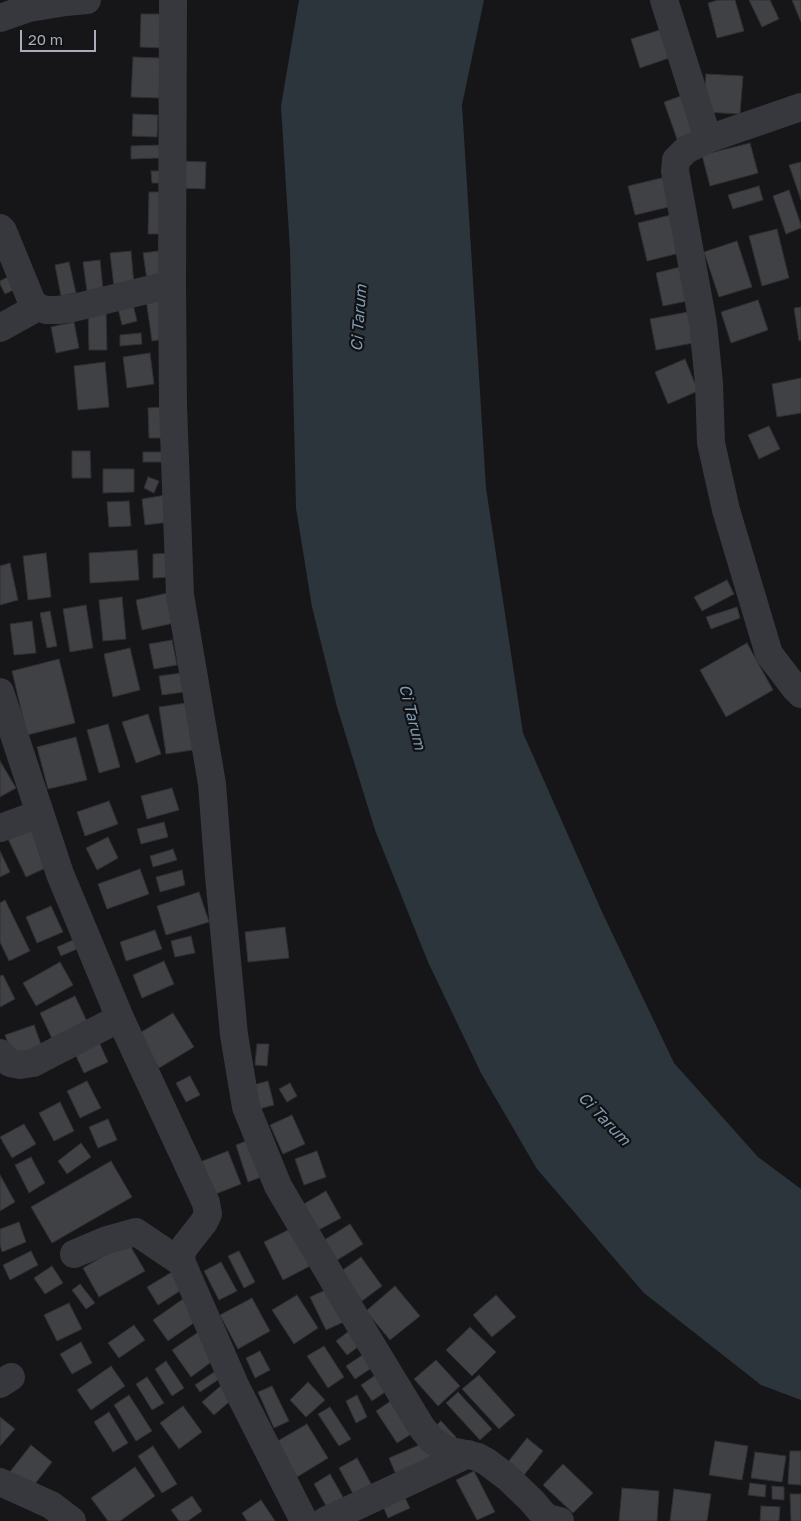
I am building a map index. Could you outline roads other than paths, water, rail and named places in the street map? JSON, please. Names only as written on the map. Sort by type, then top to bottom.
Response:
[{"type":"street","points":[[0,18],[29,8],[87,0]]},
{"type":"street","points":[[173,0],[173,406],[180,595],[212,784],[234,1035],[246,1107],[278,1186],[422,1428],[432,1440],[447,1450],[468,1454],[488,1462],[507,1477],[543,1514],[548,1518],[560,1521]]},
{"type":"street","points":[[664,0],[708,139]]},
{"type":"street","points":[[801,106],[708,139],[686,150],[676,160],[675,171],[703,324],[709,383],[711,443],[726,510],[769,654],[801,694]]},
{"type":"street","points":[[0,228],[3,231],[26,292],[32,302],[46,310],[72,308],[172,284]]},
{"type":"street","points":[[0,328],[38,307]]},
{"type":"street","points":[[0,692],[60,874],[120,1018],[206,1203],[208,1214],[181,1253],[182,1263],[235,1385],[304,1521]]},
{"type":"street","points":[[0,828],[39,814]]},
{"type":"street","points":[[0,1053],[10,1063],[20,1065],[33,1063],[120,1018]]},
{"type":"street","points":[[74,1254],[107,1240],[136,1232],[182,1263]]},
{"type":"street","points":[[324,1521],[468,1454]]},
{"type":"street","points":[[0,1482],[51,1505],[72,1521]]},
{"type":"water","name":"Ci Tarum","points":[[299,0],[484,0],[462,105],[486,488],[523,733],[602,912],[674,1063],[758,1157],[801,1189],[801,1400],[761,1385],[644,1293],[537,1169],[481,1073],[428,962],[375,830],[337,707],[312,607],[296,508],[290,250],[281,106]]}]
